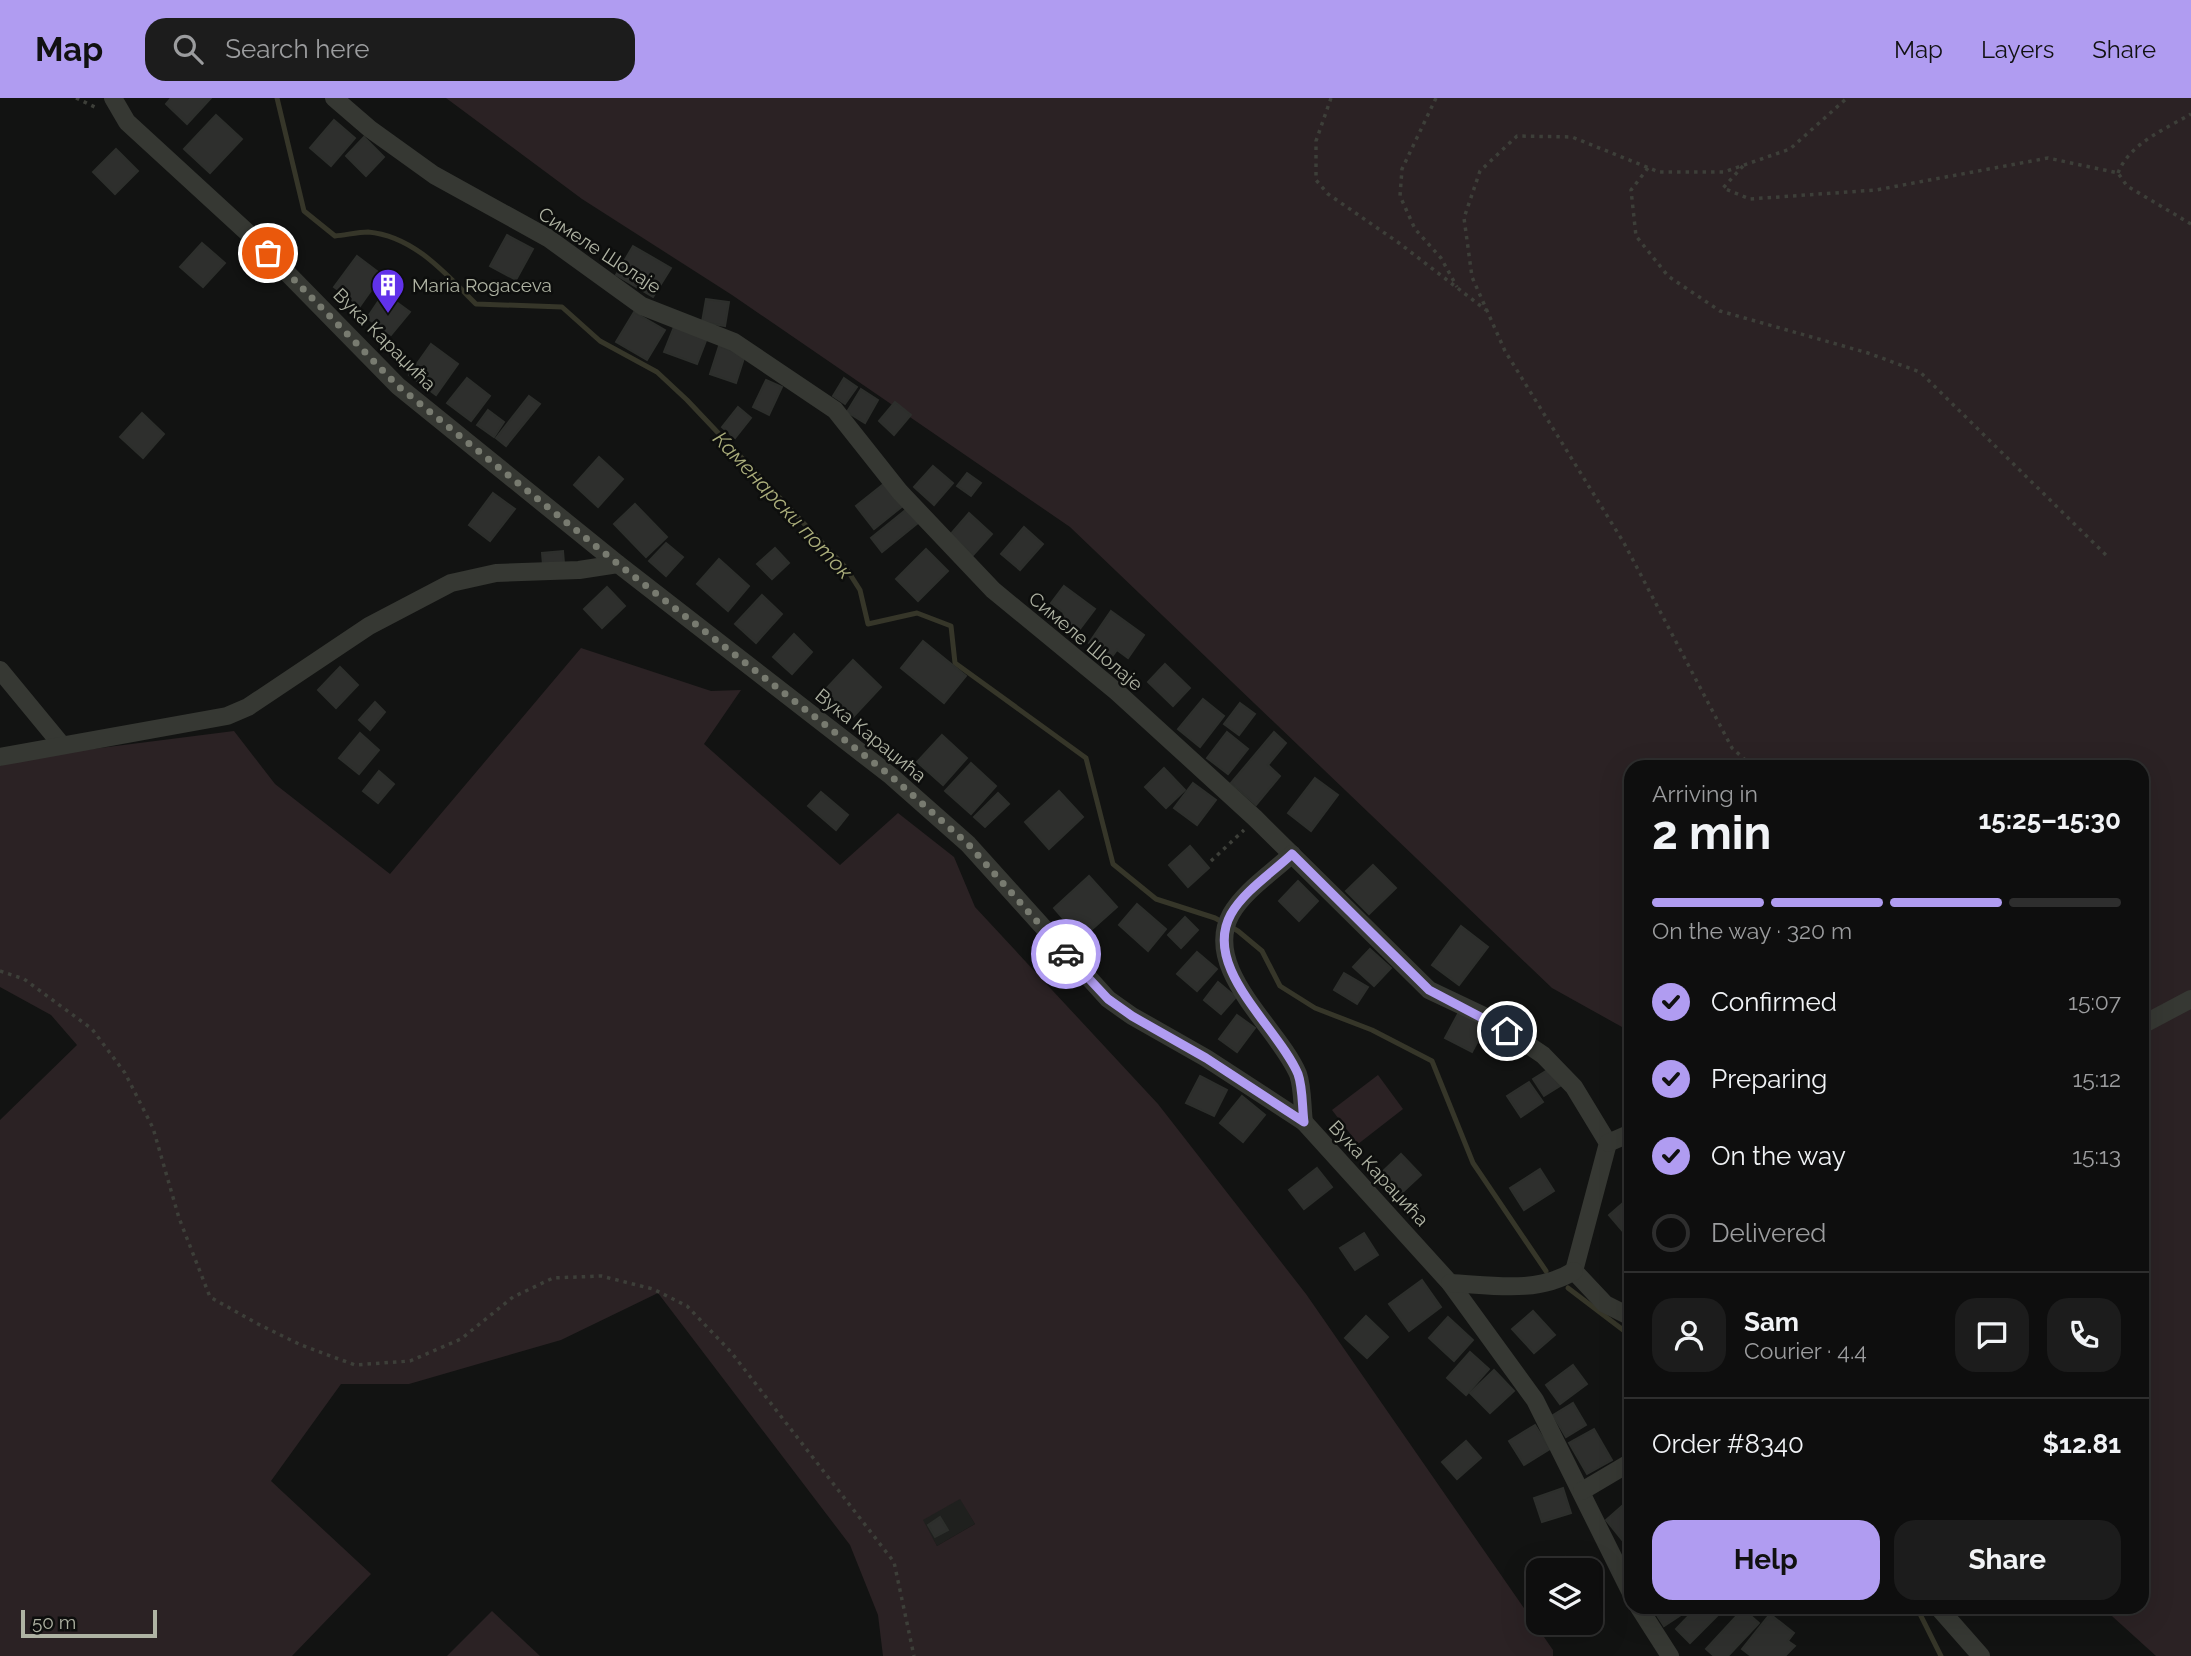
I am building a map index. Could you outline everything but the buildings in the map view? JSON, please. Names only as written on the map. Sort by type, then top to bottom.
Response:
[{"type":"street","name":"Вука Караџића","points":[[113,98],[127,122],[258,244],[398,386],[618,564],[910,793],[968,844],[1108,999],[1132,1016],[1206,1058],[1304,1122],[1450,1283],[1535,1400],[1624,1578]]},
{"type":"street","name":"Симеле Шолаје","points":[[334,98],[370,129],[433,175],[548,238],[642,306],[734,342],[835,410],[900,492],[993,590],[1117,692],[1255,818],[1429,990],[1488,1018],[1543,1055],[1574,1087],[1608,1143]]},
{"type":"street","points":[[0,757],[227,716],[248,707],[369,626],[451,583],[496,573],[579,570],[618,564]]},
{"type":"street","points":[[0,670],[61,744]]},
{"type":"street","points":[[1292,854],[1239,902],[1223,935],[1222,948],[1230,968],[1298,1075],[1304,1122]]},
{"type":"street","points":[[2149,1021],[2191,999]]},
{"type":"street","points":[[1574,1271],[1608,1143],[1624,1136]]},
{"type":"street","points":[[1450,1283],[1520,1286],[1543,1284],[1574,1271]]},
{"type":"street","points":[[1574,1271],[1605,1304],[1624,1314]]},
{"type":"street","points":[[1582,1491],[1624,1466]]},
{"type":"street","points":[[1643,1614],[1670,1656]]},
{"type":"street","points":[[1944,1614],[1981,1656]]},
{"type":"path","points":[[1331,98],[1316,141],[1316,180],[1328,194],[1487,311]]},
{"type":"path","points":[[1436,98],[1402,169],[1400,196],[1415,229],[1441,258],[1458,289]]},
{"type":"path","points":[[1745,760],[1732,748],[1624,543],[1505,351],[1472,277],[1464,218],[1480,171],[1517,136],[1572,137],[1659,172],[1724,172],[1790,149],[1847,98]]},
{"type":"path","points":[[2118,173],[2123,161],[2151,137],[2191,114]]},
{"type":"path","points":[[1743,165],[1723,188],[1750,200],[1876,190],[2048,158],[2118,173],[2127,186],[2191,224]]},
{"type":"path","points":[[1648,168],[1631,190],[1636,236],[1668,276],[1720,311],[1868,353],[1920,372],[2108,557]]},
{"type":"path","points":[[1211,861],[1255,818]]},
{"type":"path","points":[[0,971],[24,979],[92,1029],[125,1073],[153,1128],[178,1218],[210,1297],[269,1329],[355,1365],[410,1361],[461,1339],[513,1297],[553,1278],[601,1276],[653,1289],[687,1306],[731,1352],[894,1562],[914,1656]]},
{"type":"shaded area","points":[[446,98],[2191,98],[2191,1656],[2156,1656],[2110,1614],[2149,1614],[2149,760],[1624,760],[1624,1028],[1552,988],[1070,527],[732,295],[582,199]]},
{"type":"shaded area","points":[[581,648],[711,691],[741,690],[704,744],[840,865],[898,813],[954,857],[975,907],[1158,1104],[1306,1294],[1526,1611],[1526,1635],[1543,1635],[1553,1650],[1553,1656],[883,1656],[878,1615],[850,1545],[658,1293],[561,1340],[409,1384],[341,1384],[271,1481],[371,1574],[292,1656],[0,1656],[0,1120],[77,1045],[51,1015],[0,987],[0,766],[21,758],[234,731],[275,784],[390,874]],"holes":[[[960,1499],[975,1524],[937,1546],[923,1520]]]},
{"type":"shaded area","points":[[1378,1075],[1403,1109],[1358,1144],[1332,1110]]},
{"type":"shaded area","points":[[960,1498],[975,1524],[937,1546],[922,1520]]},
{"type":"shaded area","points":[[492,1611],[540,1656],[447,1656]]},
{"type":"waterway","name":"Каменарски поток","points":[[277,98],[304,211],[335,236],[368,232],[400,241],[428,258],[476,304],[562,307],[600,341],[657,372],[687,400],[846,568],[860,590],[868,624],[917,613],[951,626],[955,663],[1086,758],[1113,864],[1156,899],[1215,918],[1238,931],[1262,951],[1280,986],[1315,1008],[1372,1030],[1432,1061],[1473,1163],[1546,1271]]},
{"type":"waterway","name":"Каменарски поток","points":[[1568,1288],[1624,1331]]},
{"type":"waterway","name":"Каменарски поток","points":[[1920,1614],[1941,1656]]},
{"type":"way so far","points":[[268,253],[398,386],[618,564],[891,776],[968,844],[1066,954]]},
{"type":"place","name":"Maria Rogaceva","points":[[388,315]]},
{"type":"route","points":[[1066,954],[1108,999],[1132,1016],[1206,1058],[1304,1122],[1298,1075],[1230,968],[1222,948],[1223,935],[1239,902],[1292,854],[1429,990],[1488,1018],[1507,1031]]}]
